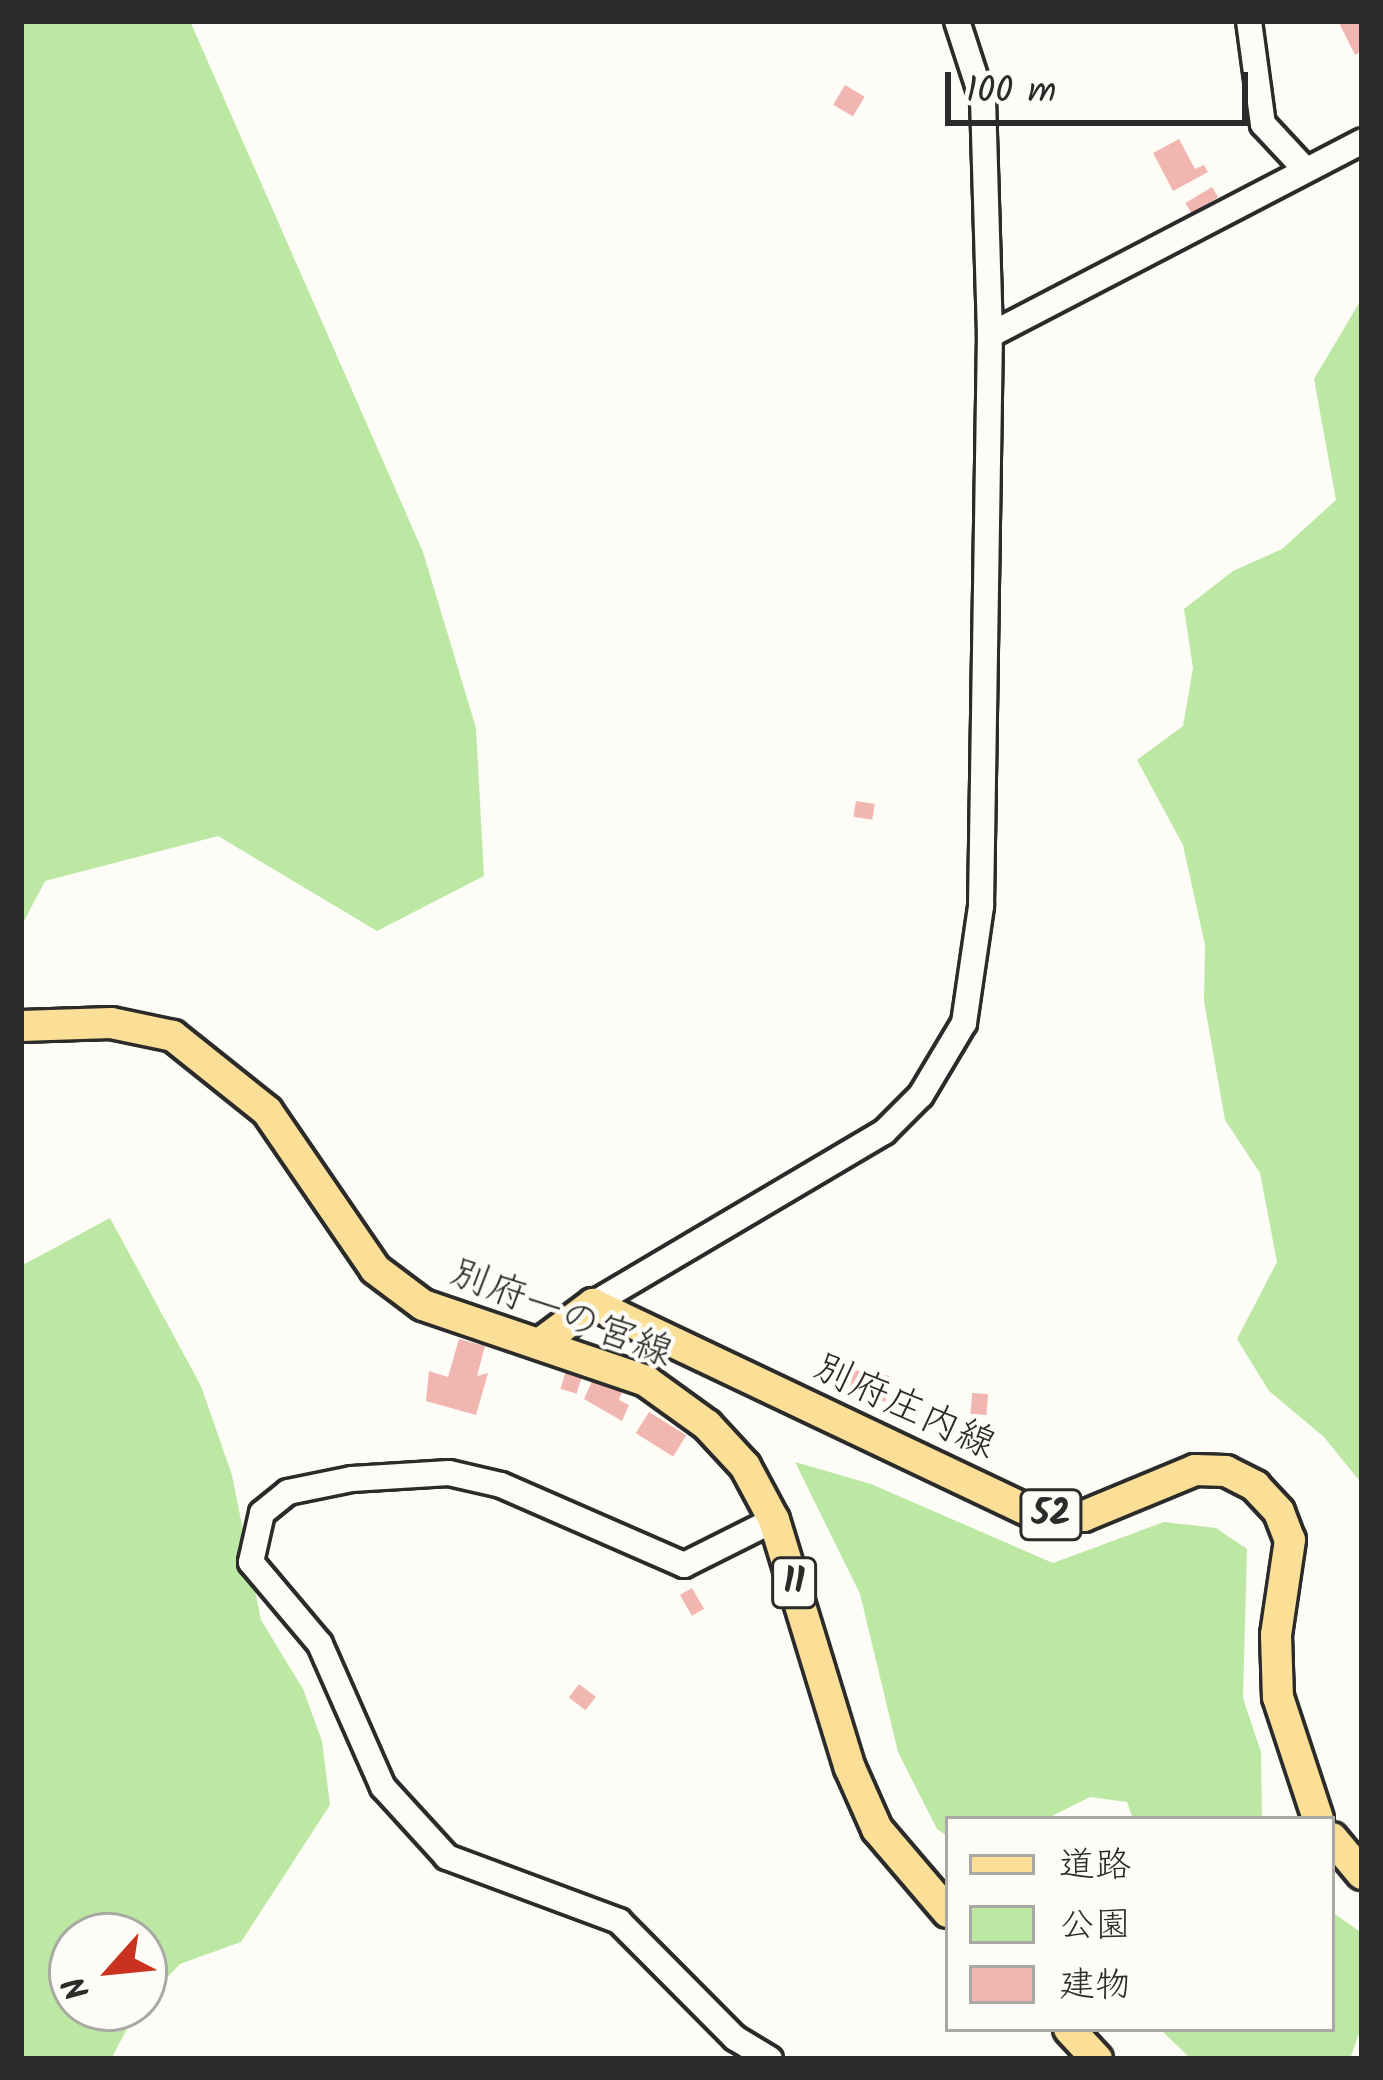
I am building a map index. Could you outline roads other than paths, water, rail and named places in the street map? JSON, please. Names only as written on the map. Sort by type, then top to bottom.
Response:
[{"type":"main road","name":"別府一の宮線","points":[[21,1026],[111,1023],[172,1036],[220,1066],[267,1111],[375,1269],[423,1305],[646,1381],[707,1425],[745,1466],[774,1520],[868,1809],[945,1908]]},
{"type":"main road","points":[[542,1342],[593,1304]]},
{"type":"main road","name":"別府庄内線","points":[[593,1304],[1036,1514],[1084,1516],[1195,1470],[1226,1471],[1256,1486],[1280,1512],[1289,1540],[1276,1635],[1278,1697],[1317,1816]]},
{"type":"main road","points":[[1335,1842],[1362,1874]]},
{"type":"main road","points":[[1072,2032],[1096,2059]]},
{"type":"street","points":[[593,1304],[884,1132],[921,1095],[964,1023],[981,905],[990,335],[983,101],[957,21]]},
{"type":"street","points":[[1249,21],[1263,124],[1305,169]]},
{"type":"street","points":[[990,335],[1362,141]]},
{"type":"street","points":[[770,2059],[735,2038],[620,1921],[447,1857],[383,1787],[320,1644],[251,1562],[262,1513],[288,1492],[352,1479],[449,1473],[501,1485],[685,1564],[774,1520]]}]
